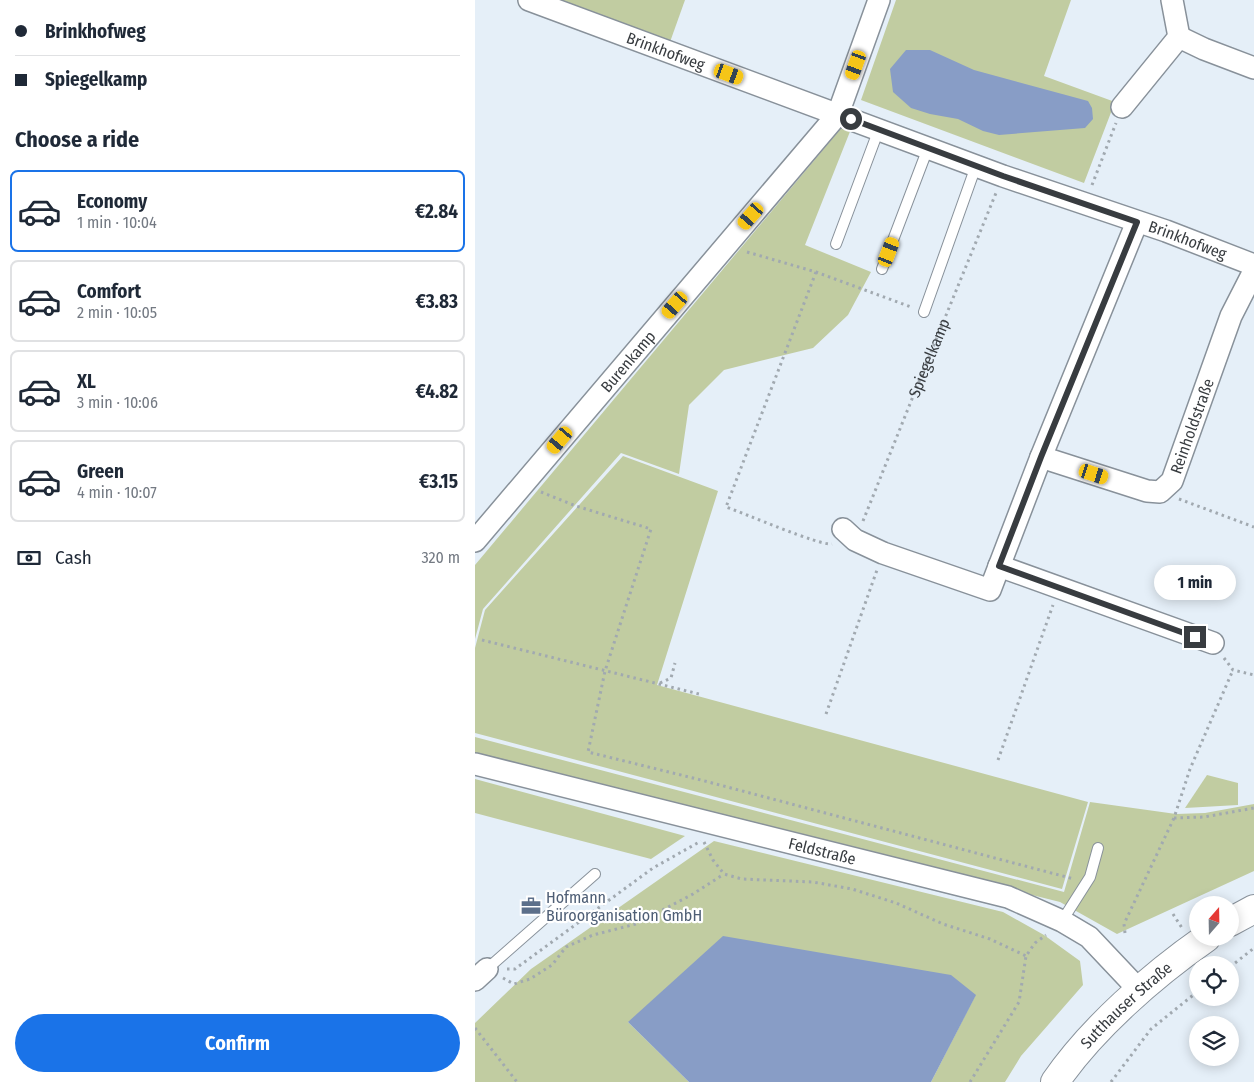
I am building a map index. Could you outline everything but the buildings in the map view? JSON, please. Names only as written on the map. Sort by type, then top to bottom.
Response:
[{"type":"street","name":"Brinkhofweg","points":[[529,0],[1003,176],[1085,203],[1254,265]]},
{"type":"street","name":"Burenkamp","points":[[475,541],[838,114],[879,0]]},
{"type":"street","points":[[1172,0],[1179,37]]},
{"type":"street","points":[[1179,37],[1204,49],[1254,68]]},
{"type":"street","points":[[1122,106],[1179,37]]},
{"type":"street","points":[[849,534],[883,553],[990,590],[1041,457],[1137,222]]},
{"type":"street","name":"Reinholdstraße","points":[[1041,457],[1147,491],[1160,492],[1172,481],[1231,316],[1254,271]]},
{"type":"street","points":[[999,566],[1213,643]]},
{"type":"street","name":"Feldstraße","points":[[475,764],[1009,897],[1089,937],[1140,991]]},
{"type":"street","points":[[1239,917],[1254,909]]},
{"type":"street","name":"Sutthauser Straße","points":[[1055,1082],[1095,1032],[1140,991],[1196,946]]},
{"type":"lane","points":[[836,244],[879,129]]},
{"type":"lane","points":[[882,269],[928,148]]},
{"type":"lane","points":[[924,312],[976,166]]},
{"type":"lane","points":[[1062,922],[1087,883],[1098,848]]},
{"type":"lane","points":[[479,973],[595,874]]},
{"type":"path","points":[[1085,203],[1122,106]]},
{"type":"path","name":"Spiegelkamp","points":[[849,534],[945,319],[1003,176]]},
{"type":"path","points":[[725,245],[816,272],[945,319]]},
{"type":"path","points":[[816,272],[726,507],[828,545],[849,534]]},
{"type":"path","points":[[522,485],[576,506],[651,529],[605,671],[587,752],[1087,883]]},
{"type":"path","points":[[1160,492],[1254,527]]},
{"type":"path","points":[[826,714],[883,553]]},
{"type":"path","points":[[998,760],[1006,743],[1058,588]]},
{"type":"path","points":[[482,640],[699,694]]},
{"type":"path","points":[[1213,643],[1233,670],[1254,675]]},
{"type":"path","points":[[659,684],[671,678],[675,663]]},
{"type":"path","points":[[1125,934],[1124,924],[1175,818],[1190,769],[1233,670]]},
{"type":"path","points":[[1175,818],[1204,817],[1254,808]]},
{"type":"path","points":[[479,973],[515,969],[653,868],[703,840],[713,860],[724,874],[743,879],[813,882],[852,889],[896,903],[943,924],[990,939],[1026,956]]},
{"type":"path","points":[[479,973],[514,984],[530,979],[552,965],[566,947],[593,936],[636,924],[693,894],[724,874]]},
{"type":"path","points":[[970,1082],[1019,1002],[1026,956],[1035,943],[1062,922]]},
{"type":"path","points":[[1239,960],[1254,948]]},
{"type":"path","points":[[1111,1082],[1151,1029],[1189,998]]},
{"type":"path","points":[[475,1028],[517,1082]]},
{"type":"green space","points":[[555,0],[685,0],[670,42]]},
{"type":"green space","points":[[896,0],[1071,0],[1044,76],[1115,102],[1084,183],[861,100]]},
{"type":"green space","points":[[843,126],[851,129],[805,245],[871,272],[848,315],[813,348],[724,370],[689,405],[679,474],[621,453],[483,609],[475,639],[475,565]]},
{"type":"green space","points":[[623,456],[718,491],[657,685],[1088,802],[1062,889],[475,733],[475,648],[485,610]]},
{"type":"green space","points":[[475,737],[1064,892],[1090,802],[1176,814],[1205,813],[1254,804],[1254,871],[1200,896],[1189,896],[1189,901],[1117,934],[1060,902],[475,755]]},
{"type":"green space","points":[[1207,775],[1238,783],[1238,805],[1185,808]]},
{"type":"green space","points":[[475,779],[685,836],[651,859],[475,813]]},
{"type":"green space","points":[[714,841],[1003,912],[1044,935],[1080,961],[1083,985],[1021,1056],[1005,1082],[931,1082],[975,996],[628,1022],[689,1082],[475,1082],[475,1023],[531,969]]},
{"type":"water","points":[[906,50],[930,50],[974,70],[1088,101],[1092,108],[1093,119],[1085,128],[999,135],[983,131],[958,119],[930,114],[911,108],[893,92],[890,69]]},
{"type":"water","points":[[723,936],[951,975],[976,995],[931,1082],[689,1082],[628,1022]]},
{"type":"place","name":"Hofmann Büroorganisation GmbH","points":[[531,906]]},
{"type":"route","points":[[851,119],[1003,176],[1137,222],[1041,457],[999,566],[1195,637]]}]
